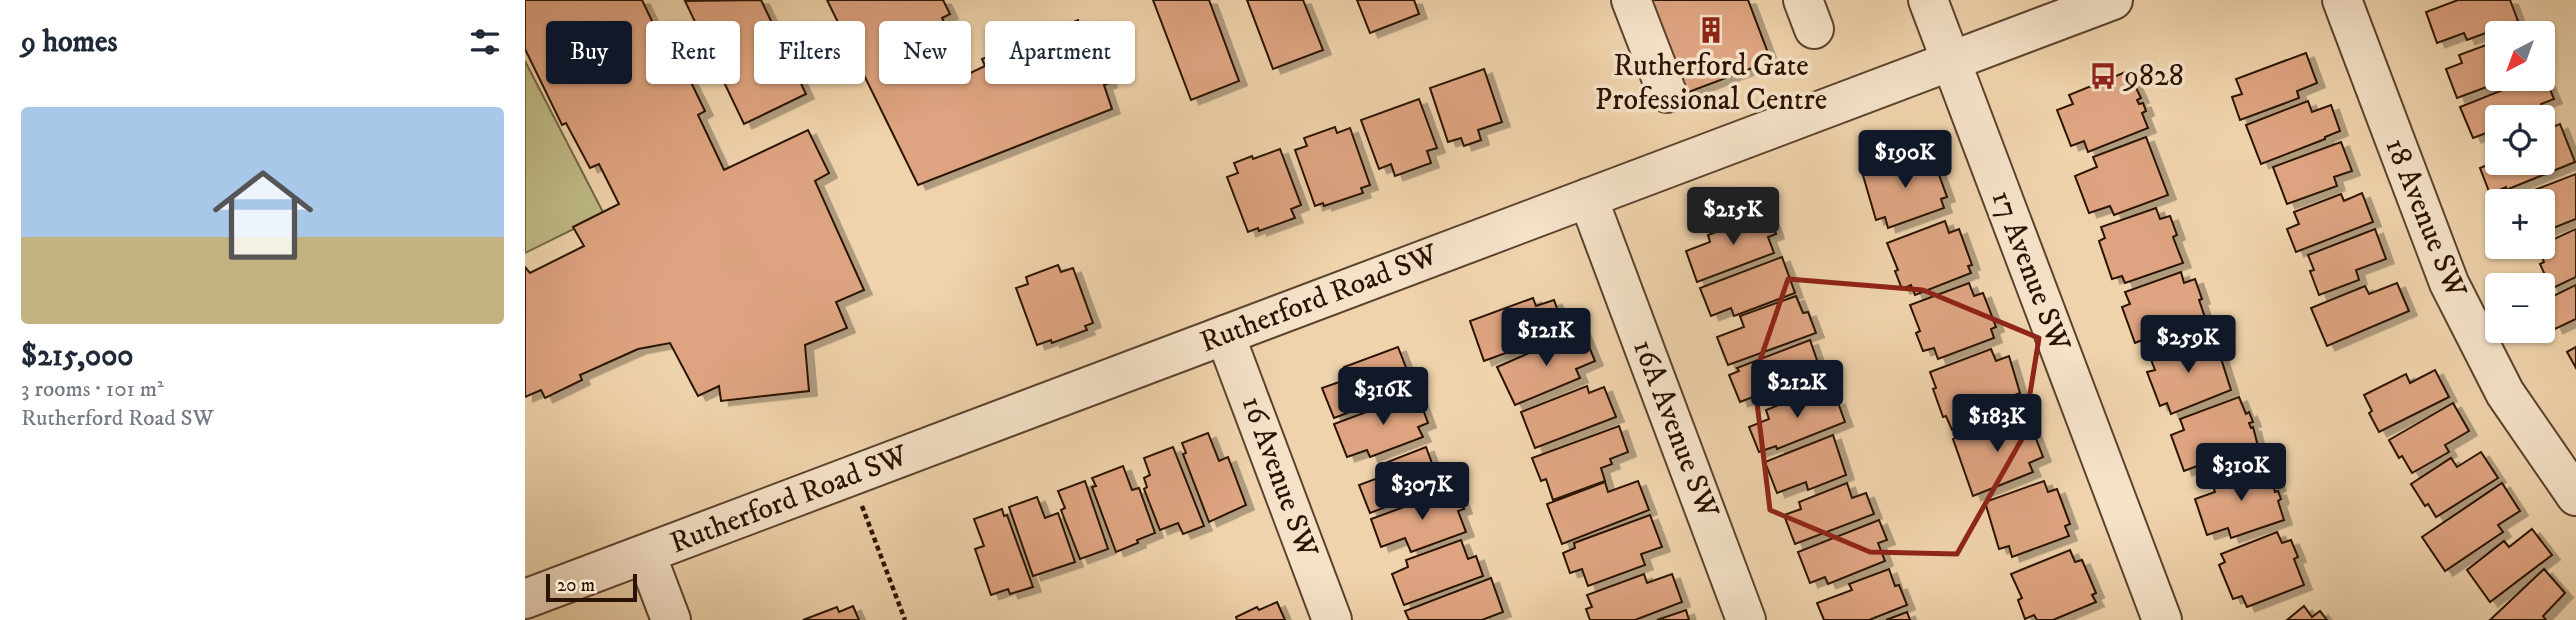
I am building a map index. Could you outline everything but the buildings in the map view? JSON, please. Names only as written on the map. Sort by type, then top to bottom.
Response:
[{"type":"street","points":[[1631,0],[1667,93]]},
{"type":"street","name":"17 Avenue SW","points":[[1928,0],[2162,620]]},
{"type":"street","name":"Rutherford Road SW","points":[[525,600],[2113,0]]},
{"type":"street","name":"18 Avenue SW","points":[[2342,0],[2449,283],[2505,393],[2576,496]]},
{"type":"street","name":"16A Avenue SW","points":[[1588,198],[1746,620]]},
{"type":"street","name":"16 Avenue SW","points":[[1225,335],[1332,620]]},
{"type":"street","points":[[646,555],[671,620]]},
{"type":"path","points":[[850,476],[905,620]]},
{"type":"highlighted area","points":[[1788,279],[1923,290],[2039,338],[2023,437],[1957,554],[1870,552],[1770,510],[1754,378]]},
{"type":"shaded area","points":[[525,61],[604,214],[525,253]]},
{"type":"place","name":"Rutherford Gate Professional Centre","points":[[1711,30]]},
{"type":"place","name":"9828","points":[[2103,76]]}]
